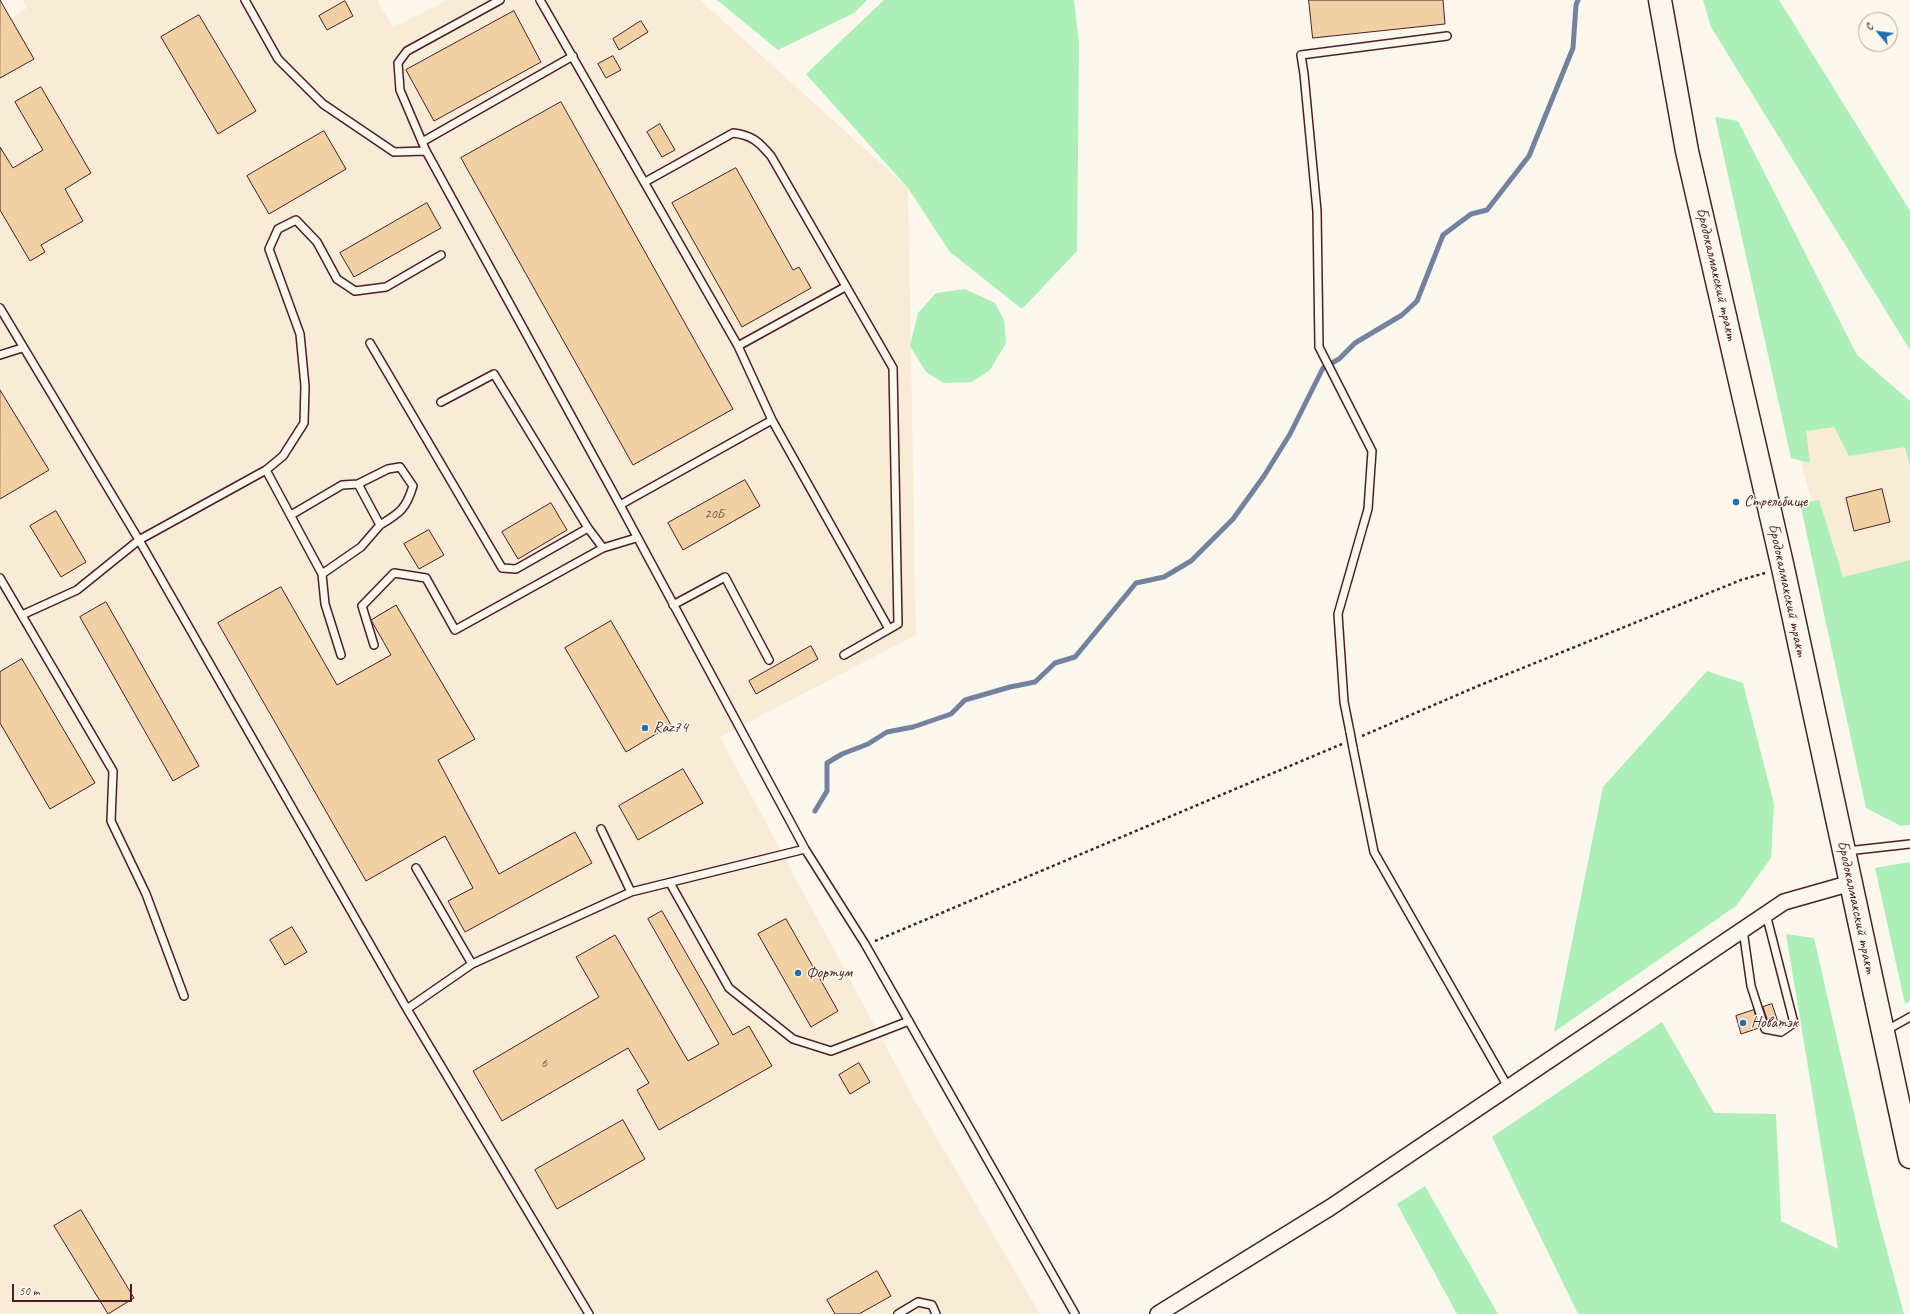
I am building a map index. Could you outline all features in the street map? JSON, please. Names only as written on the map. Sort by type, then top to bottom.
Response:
[{"type":"main road","name":"Бродокалмакский тракт","points":[[1660,0],[1687,151],[1783,568],[1883,1032],[1905,1111],[1910,1157]]},
{"type":"street","points":[[1158,1314],[1330,1206],[1784,902],[1851,883]]},
{"type":"lane","points":[[245,0],[278,59],[323,104],[394,152],[426,151]]},
{"type":"lane","points":[[500,0],[407,51],[398,63],[400,90],[422,142],[805,849],[865,944],[1075,1314]]},
{"type":"lane","points":[[540,0],[738,346],[772,420],[889,629]]},
{"type":"lane","points":[[1447,36],[1301,55],[1317,211],[1319,347],[1372,451],[1368,509],[1338,614],[1344,702],[1353,748],[1374,852],[1508,1087]]},
{"type":"lane","points":[[422,142],[573,56]]},
{"type":"lane","points":[[645,182],[733,133],[746,135],[760,144],[772,156],[845,287],[893,368],[898,624],[844,655]]},
{"type":"lane","points":[[22,615],[76,590],[139,540],[266,470],[283,456],[304,423],[305,386],[300,334],[269,248],[278,228],[296,220],[318,242],[337,279],[355,291],[386,287],[441,255]]},
{"type":"lane","points":[[738,346],[845,287]]},
{"type":"lane","points":[[0,308],[22,348],[139,540],[407,1008],[532,1215],[589,1314]]},
{"type":"lane","points":[[370,343],[502,568],[516,569],[588,528]]},
{"type":"lane","points":[[0,355],[22,348]]},
{"type":"lane","points":[[441,402],[494,374],[588,528],[603,548]]},
{"type":"lane","points":[[620,505],[772,420]]},
{"type":"lane","points":[[291,515],[342,485],[358,484],[388,469],[400,467],[413,486],[408,502],[396,516],[380,525],[361,547],[322,574]]},
{"type":"lane","points":[[266,470],[322,574],[325,604],[341,655]]},
{"type":"lane","points":[[358,484],[380,525]]},
{"type":"lane","points":[[374,645],[362,606],[394,573],[426,578],[454,630],[603,548],[636,538]]},
{"type":"lane","points":[[673,605],[725,577],[769,660]]},
{"type":"lane","points":[[0,578],[113,771],[111,821],[146,894],[184,996]]},
{"type":"lane","points":[[601,829],[631,892]]},
{"type":"lane","points":[[1844,851],[1910,844]]},
{"type":"lane","points":[[407,1008],[472,964],[631,892],[805,849]]},
{"type":"lane","points":[[416,868],[472,964]]},
{"type":"lane","points":[[670,883],[729,988],[793,1040],[831,1052],[909,1021]]},
{"type":"lane","points":[[1743,929],[1751,986],[1766,1029],[1781,1032],[1794,1023],[1766,914]]},
{"type":"lane","points":[[1883,1032],[1910,1017]]},
{"type":"lane","points":[[898,1314],[918,1302],[932,1305],[936,1314]]},
{"type":"path","points":[[1360,736],[1485,683],[1727,586],[1783,568]]},
{"type":"path","points":[[865,944],[1346,742]]},
{"type":"shaded area","points":[[23,0],[377,0],[393,27],[447,0],[700,0],[908,188],[916,635],[720,737],[912,1095],[1040,1314],[0,1314],[0,25],[27,8]]},
{"type":"shaded area","points":[[1900,396],[1910,433],[1910,582],[1839,602],[1791,426]]},
{"type":"green space","points":[[717,0],[867,0],[854,13],[778,50]]},
{"type":"green space","points":[[884,0],[1074,0],[1079,44],[1077,251],[1022,309],[950,252],[908,188],[806,74]]},
{"type":"green space","points":[[1703,0],[1779,0],[1910,211],[1910,350],[1711,27]]},
{"type":"green space","points":[[1715,117],[1738,121],[1857,355],[1910,401],[1910,466],[1905,447],[1849,456],[1834,427],[1806,431],[1810,463],[1791,458]]},
{"type":"green space","points":[[965,289],[995,303],[1004,320],[1006,343],[990,370],[972,382],[944,383],[926,372],[910,346],[918,313],[936,293]]},
{"type":"green space","points":[[1819,500],[1843,577],[1910,560],[1910,825],[1901,826],[1866,808],[1800,503]]},
{"type":"green space","points":[[1707,671],[1743,683],[1774,804],[1771,858],[1736,906],[1554,1032],[1603,787]]},
{"type":"green space","points":[[1910,862],[1910,1001],[1905,1004],[1875,868]]},
{"type":"green space","points":[[1786,934],[1814,938],[1877,1214],[1904,1314],[1578,1314],[1492,1137],[1662,1022],[1714,1113],[1776,1114],[1781,1221],[1838,1249]]},
{"type":"green space","points":[[1425,1186],[1498,1314],[1457,1314],[1397,1204]]},
{"type":"building","points":[[0,0],[34,59],[0,78]]},
{"type":"building","points":[[1309,0],[1443,0],[1445,24],[1313,38]]},
{"type":"building","points":[[345,1],[353,16],[327,30],[319,16]]},
{"type":"building","points":[[514,11],[541,62],[434,121],[406,70]]},
{"type":"building","points":[[199,15],[256,111],[218,134],[161,37]]},
{"type":"building","points":[[641,21],[648,32],[619,50],[613,39]]},
{"type":"building","points":[[613,56],[621,70],[606,78],[598,64]]},
{"type":"building","points":[[41,87],[91,173],[65,189],[83,221],[41,245],[45,252],[30,261],[0,210],[0,147],[13,168],[43,150],[15,102]]},
{"type":"building","points":[[561,102],[733,409],[633,465],[461,158]]},
{"type":"building","points":[[660,124],[675,150],[662,157],[647,132]]},
{"type":"building","points":[[324,131],[346,169],[269,214],[247,176]]},
{"type":"building","points":[[736,168],[793,270],[799,267],[811,288],[742,327],[672,203]]},
{"type":"building","points":[[427,203],[441,228],[354,277],[340,253]]},
{"type":"building","points":[[0,390],[49,470],[0,499]]},
{"type":"building","points":[[745,480],[760,506],[683,550],[668,523]]},
{"type":"building","points":[[1882,489],[1890,522],[1854,531],[1846,498]]},
{"type":"building","points":[[551,503],[567,530],[518,559],[502,532]]},
{"type":"building","points":[[56,511],[86,562],[61,577],[30,526]]},
{"type":"building","points":[[429,530],[444,555],[419,569],[404,544]]},
{"type":"building","points":[[281,587],[337,685],[391,655],[371,620],[396,605],[475,739],[438,760],[499,874],[575,832],[592,863],[465,932],[448,901],[473,888],[445,836],[366,881],[218,623]]},
{"type":"building","points":[[106,602],[199,766],[173,781],[80,617]]},
{"type":"building","points":[[611,621],[671,725],[626,752],[565,648]]},
{"type":"building","points":[[811,646],[818,659],[756,694],[749,681]]},
{"type":"building","points":[[22,659],[95,783],[50,809],[0,723],[0,672]]},
{"type":"building","points":[[683,769],[703,803],[638,840],[619,806]]},
{"type":"building","points":[[662,911],[733,1035],[749,1026],[772,1066],[659,1130],[637,1090],[649,1083],[628,1048],[502,1121],[473,1071],[599,997],[576,957],[615,935],[688,1061],[719,1044],[648,919]]},
{"type":"building","name":"Фортум","points":[[786,919],[838,1011],[811,1027],[758,934]]},
{"type":"building","points":[[292,927],[307,952],[285,965],[270,940]]},
{"type":"building","points":[[1772,1004],[1778,1022],[1769,1025],[1763,1007]]},
{"type":"building","points":[[1754,1010],[1759,1028],[1741,1034],[1736,1016]]},
{"type":"building","points":[[859,1063],[870,1082],[850,1094],[839,1075]]},
{"type":"building","points":[[623,1120],[645,1159],[557,1209],[535,1170]]},
{"type":"building","points":[[81,1210],[134,1298],[108,1314],[54,1226]]},
{"type":"building","points":[[877,1271],[891,1296],[859,1314],[835,1314],[827,1300]]},
{"type":"waterway","points":[[815,811],[827,791],[827,763],[842,754],[868,744],[887,732],[913,727],[951,714],[965,700],[1010,687],[1035,682],[1055,663],[1075,657],[1136,583],[1164,577],[1191,561],[1233,519],[1264,476],[1290,434],[1323,368],[1339,359],[1355,343],[1402,315],[1417,301],[1443,235],[1471,214],[1487,210],[1529,156],[1573,48],[1576,5],[1578,0]]},
{"type":"place","name":"Стрельбище","points":[[1736,502]]},
{"type":"place","name":"Raz74","points":[[645,728]]},
{"type":"place","name":"Фортум","points":[[798,973]]},
{"type":"place","name":"Новатэк","points":[[1743,1023]]}]
